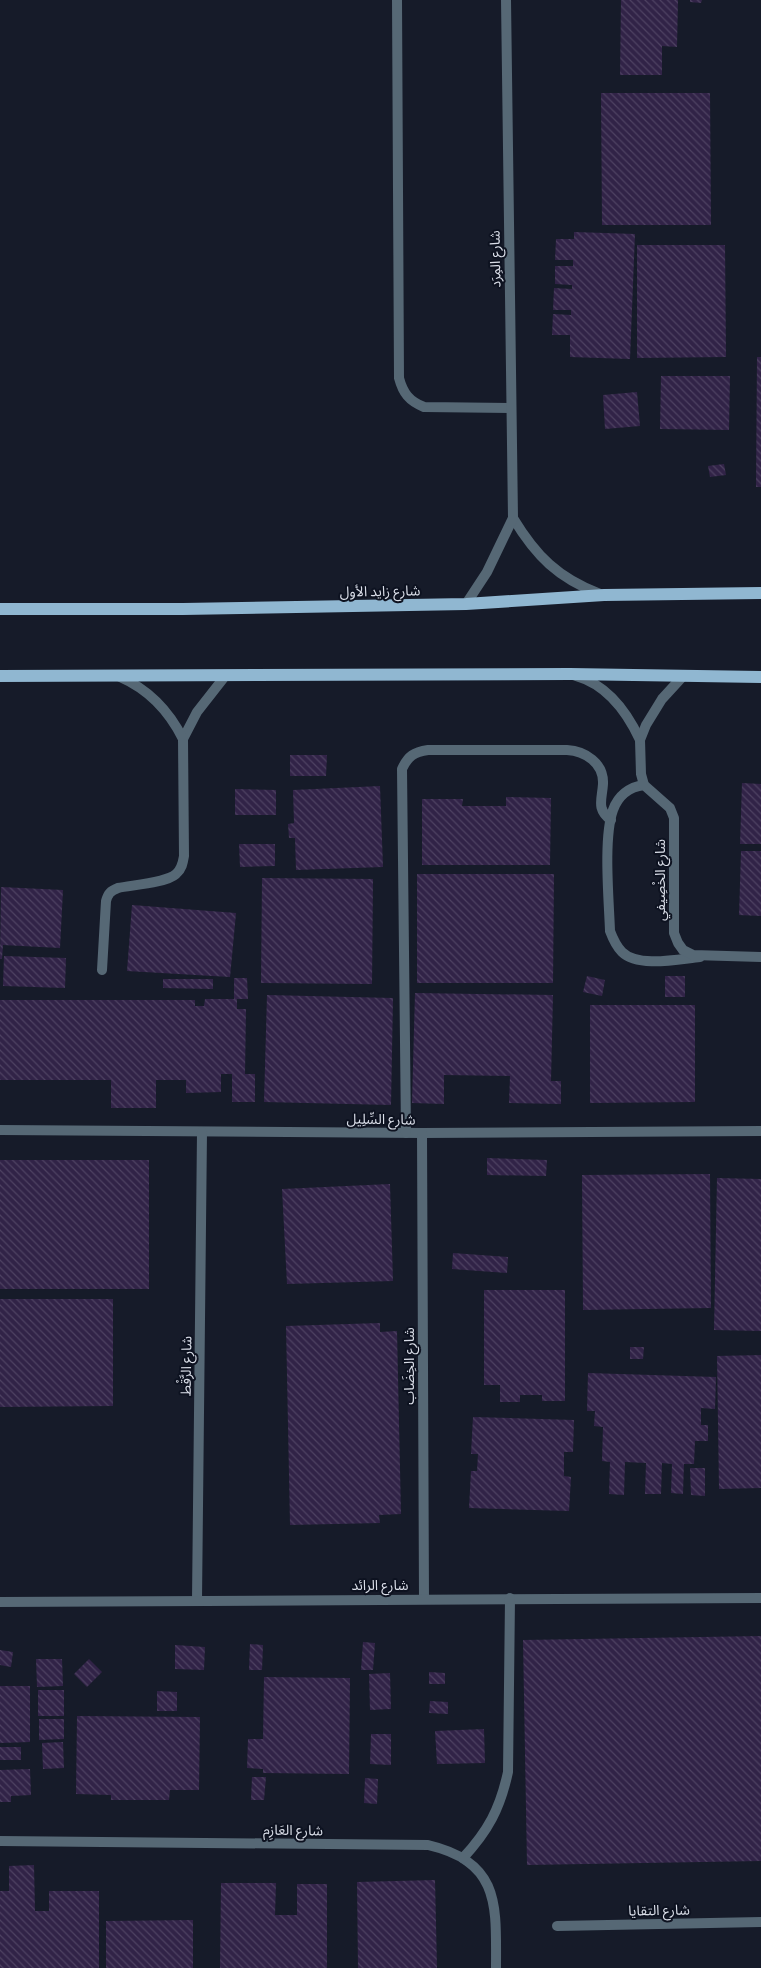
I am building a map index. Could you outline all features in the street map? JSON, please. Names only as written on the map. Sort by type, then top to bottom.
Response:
[{"type":"main road","name":"شارع زايد الأول","points":[[0,609],[174,609],[466,604],[604,596],[761,593]]},
{"type":"main road","points":[[0,676],[570,674],[761,677]]},
{"type":"street","points":[[397,0],[399,378],[401,388],[414,403],[424,406],[511,408]]},
{"type":"street","name":"شارع المِرَد","points":[[466,604],[487,572],[513,518],[506,0]]},
{"type":"street","points":[[513,518],[541,558],[560,574],[581,587],[604,596]]},
{"type":"street","points":[[570,674],[584,678],[599,686],[612,697],[628,717],[640,740],[641,774],[644,785],[636,786],[622,796],[613,810],[611,820],[608,847],[610,931],[615,943],[623,953],[633,959],[646,961],[706,956]]},
{"type":"street","points":[[183,739],[197,712],[226,675]]},
{"type":"street","points":[[640,740],[654,712],[673,686],[684,675]]},
{"type":"street","points":[[102,970],[108,894],[111,890],[168,878],[177,874],[182,866],[184,856],[183,739],[176,725],[157,700],[132,682],[118,676]]},
{"type":"street","points":[[406,1133],[402,769],[406,760],[411,755],[428,750],[567,750],[582,752],[596,763],[602,772],[603,782],[600,802],[604,815],[611,820]]},
{"type":"street","name":"شارع الخْصِيفي","points":[[644,785],[670,808],[674,818],[674,933],[683,950],[693,956],[761,957]]},
{"type":"street","name":"شارع السِّلِيل","points":[[0,1130],[422,1134],[761,1132]]},
{"type":"street","name":"شارع الرَّقْط","points":[[197,1600],[202,1132]]},
{"type":"street","name":"شارع الخِضَاب","points":[[422,1134],[424,1599]]},
{"type":"street","points":[[463,1858],[480,1840],[493,1819],[503,1796],[508,1772],[510,1598]]},
{"type":"street","name":"شارع الرائد","points":[[0,1602],[761,1598]]},
{"type":"street","name":"شارع العَازِم","points":[[0,1841],[428,1845],[446,1849],[463,1858],[476,1869],[485,1881],[492,1896],[496,1911],[496,1968]]},
{"type":"street","name":"شارع التقايا","points":[[557,1926],[761,1922]]},
{"type":"building","points":[[621,0],[678,0],[677,47],[662,46],[662,75],[620,75]]},
{"type":"building","points":[[690,0],[702,0],[701,3],[690,2]]},
{"type":"building","points":[[601,93],[710,93],[711,225],[602,225]]},
{"type":"building","points":[[574,232],[635,234],[630,359],[570,357],[570,335],[552,335],[553,314],[571,315],[571,310],[553,310],[554,288],[572,289],[572,285],[555,284],[555,266],[573,266],[573,260],[555,260],[556,239],[574,239]]},
{"type":"building","points":[[637,245],[725,245],[726,357],[637,358]]},
{"type":"building","points":[[757,357],[761,357],[761,487],[756,487]]},
{"type":"building","points":[[661,376],[730,376],[729,430],[660,429]]},
{"type":"building","points":[[637,392],[640,426],[605,429],[603,395]]},
{"type":"building","points":[[724,464],[726,475],[710,477],[708,466]]},
{"type":"building","points":[[290,755],[327,755],[326,776],[290,776]]},
{"type":"building","points":[[742,783],[761,784],[761,844],[740,844]]},
{"type":"building","points":[[380,786],[383,867],[296,870],[295,838],[289,838],[288,824],[294,823],[293,790]]},
{"type":"building","points":[[235,789],[276,790],[276,815],[235,815]]},
{"type":"building","points":[[506,797],[551,798],[550,865],[422,865],[422,799],[463,799],[462,806],[506,806]]},
{"type":"building","points":[[239,844],[275,844],[275,866],[240,867]]},
{"type":"building","points":[[741,851],[761,851],[761,916],[739,915]]},
{"type":"building","points":[[417,874],[554,874],[553,983],[417,983]]},
{"type":"building","points":[[262,878],[373,879],[372,984],[261,983]]},
{"type":"building","points":[[1,887],[63,890],[60,948],[3,945],[2,959],[0,959]]},
{"type":"building","points":[[132,905],[236,913],[230,977],[127,971]]},
{"type":"building","points":[[4,956],[66,958],[65,988],[3,986]]},
{"type":"building","points":[[587,976],[605,980],[602,996],[583,992]]},
{"type":"building","points":[[665,976],[685,976],[685,997],[665,997]]},
{"type":"building","points":[[234,978],[247,978],[248,999],[237,999],[237,1009],[246,1009],[245,1074],[255,1074],[255,1102],[232,1102],[232,1074],[221,1074],[221,1092],[186,1093],[186,1080],[156,1080],[156,1108],[111,1108],[111,1080],[0,1080],[0,1000],[195,1000],[195,1006],[204,1006],[205,999],[234,999]]},
{"type":"building","points":[[163,979],[213,979],[213,989],[163,988]]},
{"type":"building","points":[[415,993],[553,995],[551,1081],[561,1081],[561,1104],[509,1103],[510,1076],[444,1075],[444,1104],[412,1103]]},
{"type":"building","points":[[267,995],[393,998],[391,1105],[264,1102]]},
{"type":"building","points":[[590,1005],[695,1005],[695,1102],[590,1103]]},
{"type":"building","points":[[487,1158],[547,1160],[546,1176],[487,1175]]},
{"type":"building","points":[[0,1160],[149,1160],[149,1289],[0,1289]]},
{"type":"building","points":[[710,1174],[711,1308],[583,1310],[582,1175]]},
{"type":"building","points":[[717,1178],[761,1179],[761,1331],[714,1330]]},
{"type":"building","points":[[390,1184],[393,1281],[287,1284],[282,1189]]},
{"type":"building","points":[[453,1253],[508,1257],[507,1273],[452,1269]]},
{"type":"building","points":[[484,1290],[565,1290],[565,1401],[542,1401],[542,1395],[520,1395],[520,1402],[500,1402],[500,1385],[484,1385]]},
{"type":"building","points":[[0,1299],[113,1299],[113,1406],[0,1407]]},
{"type":"building","points":[[380,1323],[380,1332],[397,1331],[401,1514],[379,1515],[380,1523],[290,1525],[286,1326]]},
{"type":"building","points":[[630,1347],[644,1347],[643,1359],[630,1359]]},
{"type":"building","points":[[761,1355],[761,1488],[719,1489],[717,1356]]},
{"type":"building","points":[[588,1373],[716,1377],[715,1409],[701,1408],[701,1425],[708,1425],[708,1441],[695,1441],[694,1464],[684,1464],[683,1494],[671,1493],[672,1464],[662,1463],[661,1494],[645,1494],[646,1463],[625,1462],[624,1495],[609,1494],[610,1462],[602,1461],[603,1427],[594,1426],[595,1411],[587,1411]]},
{"type":"building","points":[[473,1417],[574,1420],[573,1452],[564,1452],[564,1476],[571,1477],[569,1511],[469,1508],[471,1471],[477,1471],[478,1454],[471,1454]]},
{"type":"building","points":[[690,1468],[705,1468],[705,1496],[691,1495]]},
{"type":"building","points":[[761,1636],[761,1861],[527,1865],[523,1640]]},
{"type":"building","points":[[363,1642],[375,1643],[373,1670],[361,1670]]},
{"type":"building","points":[[250,1644],[263,1645],[262,1670],[249,1670]]},
{"type":"building","points":[[175,1645],[205,1647],[204,1670],[175,1669]]},
{"type":"building","points":[[0,1650],[13,1652],[11,1667],[0,1665]]},
{"type":"building","points":[[36,1659],[62,1659],[63,1686],[37,1687]]},
{"type":"building","points":[[89,1659],[102,1672],[87,1687],[74,1674]]},
{"type":"building","points":[[429,1672],[445,1673],[445,1684],[429,1684]]},
{"type":"building","points":[[390,1673],[391,1709],[370,1710],[369,1674]]},
{"type":"building","points":[[264,1677],[350,1678],[349,1774],[263,1773],[263,1769],[247,1768],[248,1739],[263,1739]]},
{"type":"building","points":[[0,1686],[30,1686],[30,1742],[0,1743]]},
{"type":"building","points":[[38,1690],[64,1690],[64,1716],[38,1716]]},
{"type":"building","points":[[157,1691],[177,1692],[177,1711],[157,1711]]},
{"type":"building","points":[[430,1701],[448,1702],[448,1714],[429,1713]]},
{"type":"building","points":[[77,1716],[200,1717],[199,1790],[170,1790],[169,1800],[111,1800],[111,1795],[76,1794]]},
{"type":"building","points":[[39,1719],[64,1719],[64,1739],[39,1740]]},
{"type":"building","points":[[484,1729],[485,1763],[437,1764],[435,1731]]},
{"type":"building","points":[[371,1734],[391,1734],[391,1765],[370,1764]]},
{"type":"building","points":[[63,1742],[64,1768],[43,1769],[42,1743]]},
{"type":"building","points":[[0,1747],[21,1747],[21,1760],[0,1760]]},
{"type":"building","points":[[30,1769],[31,1795],[11,1796],[11,1802],[0,1802],[0,1770]]},
{"type":"building","points":[[252,1777],[266,1777],[264,1800],[251,1800]]},
{"type":"building","points":[[365,1778],[378,1779],[377,1804],[364,1803]]},
{"type":"building","points":[[34,1865],[35,1911],[49,1911],[49,1891],[99,1891],[99,1968],[0,1968],[0,1891],[9,1891],[9,1866]]},
{"type":"building","points":[[435,1880],[437,1968],[358,1968],[357,1882]]},
{"type":"building","points":[[221,1883],[276,1883],[275,1915],[297,1915],[297,1884],[327,1884],[327,1968],[220,1968]]},
{"type":"building","points":[[193,1920],[193,1968],[106,1968],[106,1921]]}]
